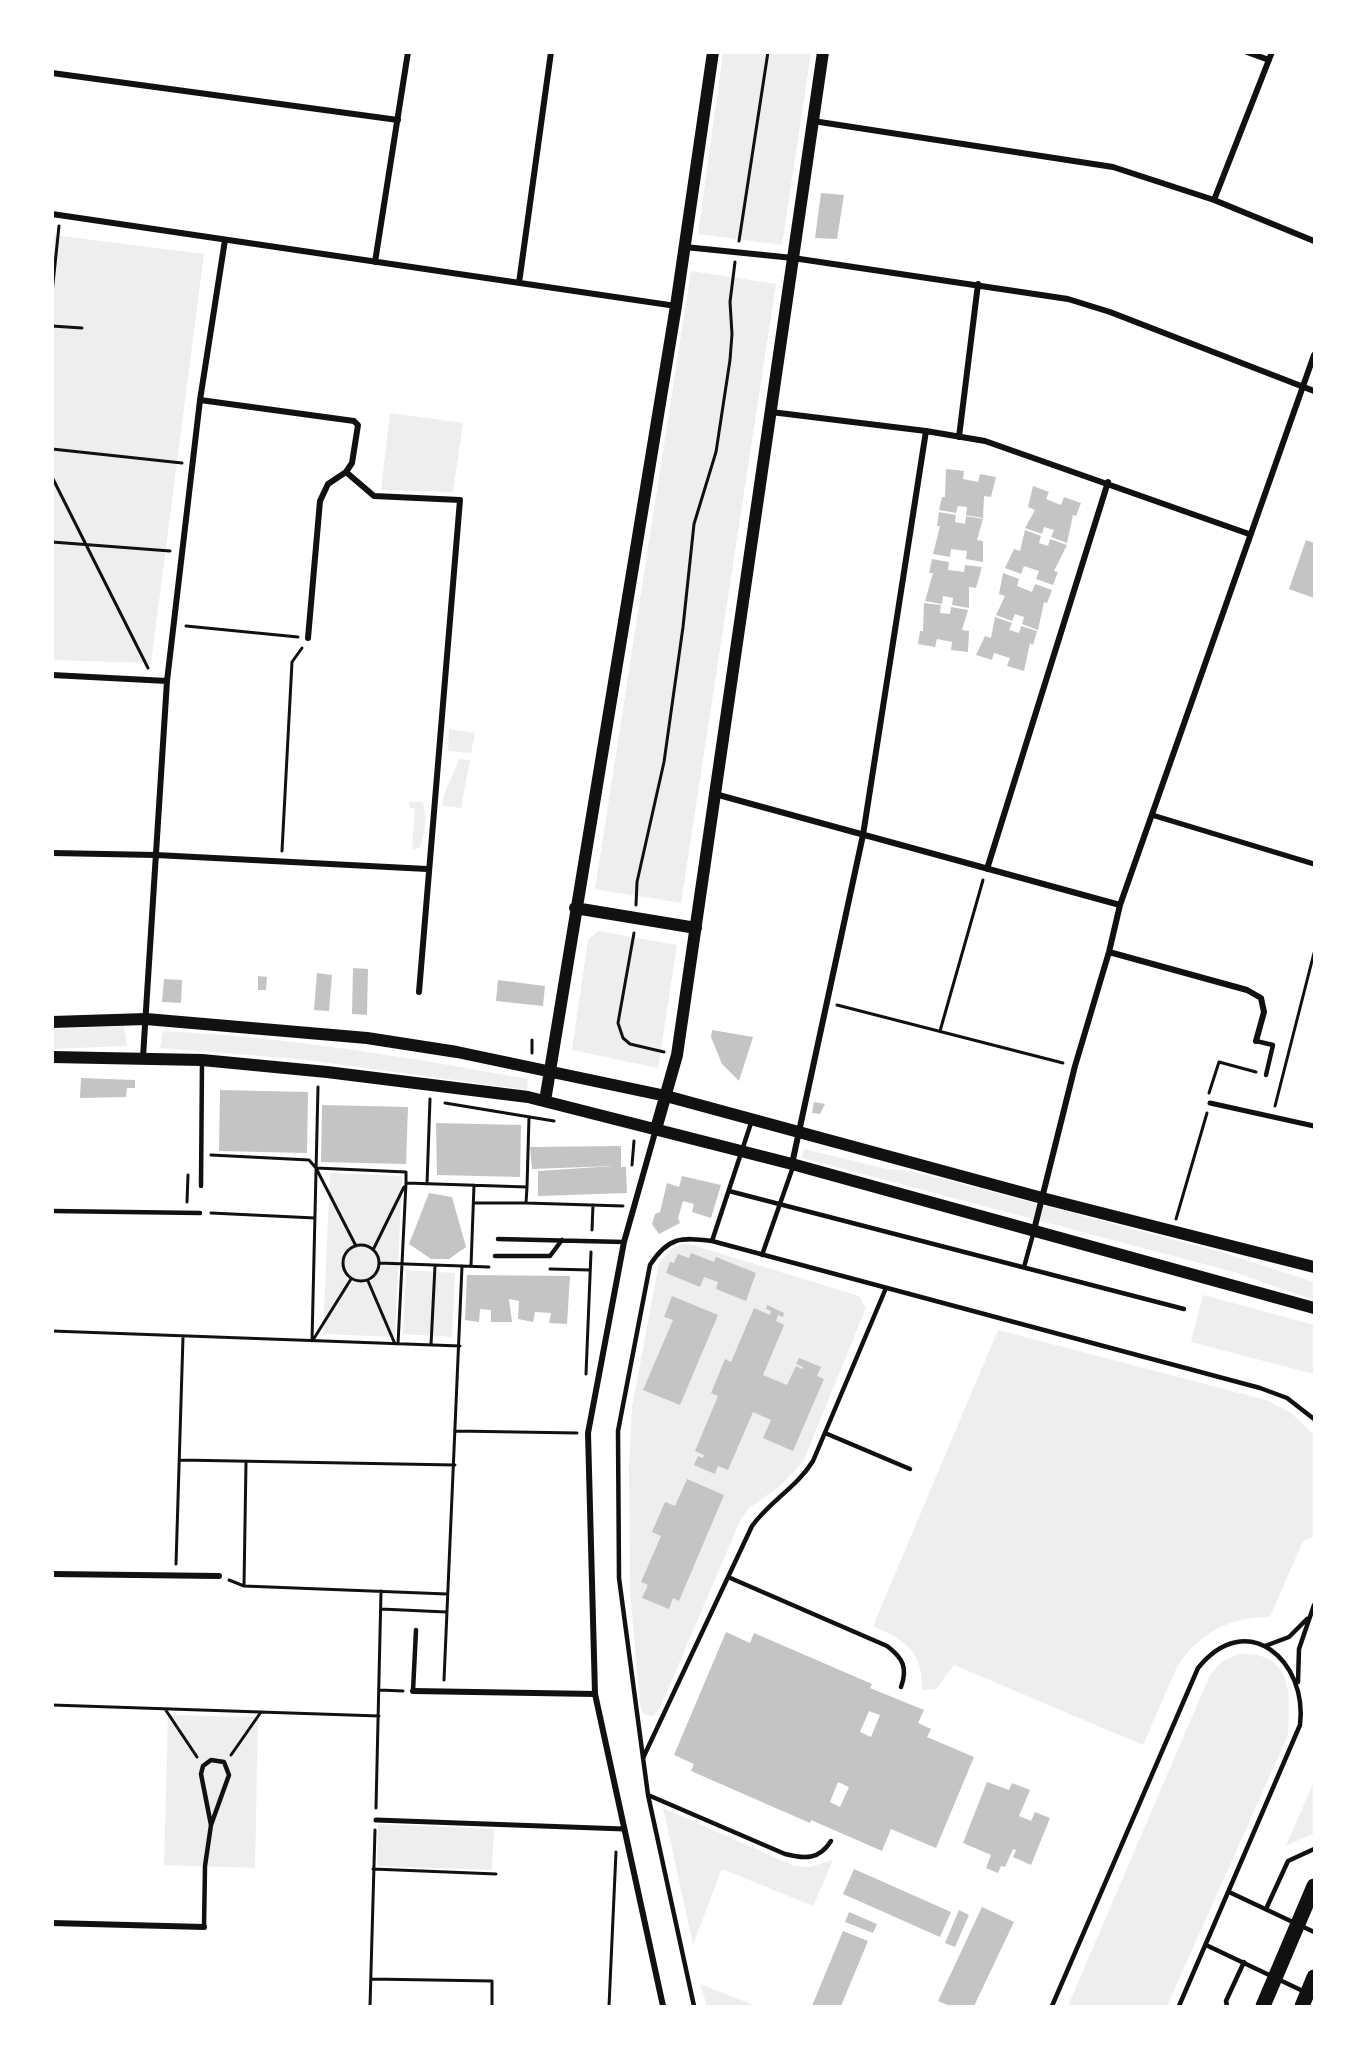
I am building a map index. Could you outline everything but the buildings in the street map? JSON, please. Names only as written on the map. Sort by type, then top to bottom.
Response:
[{"type":"main road","points":[[545,1101],[676,306],[713,52]]},
{"type":"main road","points":[[656,1129],[677,1055],[823,52]]},
{"type":"main road","points":[[575,908],[696,928]]},
{"type":"main road","points":[[52,1022],[146,1019],[367,1038],[457,1052],[666,1096],[1042,1198],[1173,1229],[1314,1267]]},
{"type":"main road","points":[[52,1057],[143,1057],[202,1060],[431,1085],[545,1101],[793,1164],[1314,1308]]},
{"type":"main road","points":[[1263,2007],[1314,1886]]},
{"type":"main road","points":[[1305,2000],[1314,1977]]},
{"type":"street","points":[[375,262],[408,52]]},
{"type":"street","points":[[519,283],[551,52]]},
{"type":"street","points":[[1214,200],[1271,56],[1247,52]]},
{"type":"street","points":[[52,73],[398,120]]},
{"type":"street","points":[[813,122],[1113,167],[1214,200],[1314,241]]},
{"type":"street","points":[[52,214],[676,306]]},
{"type":"street","points":[[143,1057],[167,681],[200,400],[225,240]]},
{"type":"street","points":[[685,247],[793,258],[1068,299],[1110,312],[1314,391]]},
{"type":"street","points":[[959,437],[978,284]]},
{"type":"street","points":[[1034,1231],[1075,1066],[1109,952],[1120,905],[1314,355]]},
{"type":"street","points":[[200,400],[354,421],[358,425],[352,463],[346,472],[328,484],[320,501],[308,638]]},
{"type":"street","points":[[771,412],[926,431],[984,441],[1108,482],[1249,534]]},
{"type":"street","points":[[793,1164],[863,835],[926,431]]},
{"type":"street","points":[[346,472],[374,496],[460,500],[446,681],[427,869],[419,992]]},
{"type":"street","points":[[987,869],[1108,482]]},
{"type":"street","points":[[52,675],[167,681]]},
{"type":"street","points":[[715,795],[1120,905]]},
{"type":"street","points":[[1152,815],[1314,864]]},
{"type":"street","points":[[52,853],[156,855],[427,869]]},
{"type":"street","points":[[1109,952],[1247,990],[1261,998],[1264,1012],[1256,1041]]},
{"type":"street","points":[[1210,1103],[1314,1126]]},
{"type":"street","points":[[656,1129],[624,1242],[588,1433],[595,1694],[663,2007]]},
{"type":"street","points":[[52,1574],[219,1576]]},
{"type":"street","points":[[414,1691],[595,1694]]},
{"type":"street","points":[[376,1820],[624,1829]]},
{"type":"street","points":[[52,1923],[204,1927]]},
{"type":"lane","points":[[1256,1041],[1273,1045],[1266,1075]]},
{"type":"lane","points":[[201,1186],[202,1060]]},
{"type":"lane","points":[[712,1241],[752,1120]]},
{"type":"lane","points":[[762,1255],[793,1164]]},
{"type":"lane","points":[[729,1191],[1184,1309]]},
{"type":"lane","points":[[52,1210],[200,1213]]},
{"type":"lane","points":[[1024,1268],[1034,1231]]},
{"type":"lane","points":[[694,2007],[648,1795],[619,1578],[618,1431],[650,1265],[660,1249],[674,1240],[691,1238],[712,1241],[1260,1388],[1287,1398],[1314,1419]]},
{"type":"lane","points":[[498,1239],[624,1242]]},
{"type":"lane","points":[[495,1256],[550,1256],[562,1240]]},
{"type":"lane","points":[[642,1759],[752,1526],[763,1510],[803,1478],[886,1288]]},
{"type":"lane","points":[[825,1432],[910,1469]]},
{"type":"lane","points":[[728,1576],[887,1646],[899,1655],[904,1666],[901,1687]]},
{"type":"lane","points":[[1179,2007],[1296,1737],[1301,1713],[1299,1649],[1314,1605]]},
{"type":"lane","points":[[1265,1646],[1289,1637],[1311,1614]]},
{"type":"lane","points":[[414,1691],[416,1629]]},
{"type":"lane","points":[[1052,2007],[1198,1668],[1214,1652],[1232,1643],[1253,1642],[1265,1646],[1281,1657],[1299,1688]]},
{"type":"lane","points":[[204,1927],[205,1866],[211,1826],[229,1775],[225,1764],[215,1759],[203,1766],[201,1774],[211,1826]]},
{"type":"lane","points":[[648,1795],[785,1854],[802,1858],[817,1856],[831,1841]]},
{"type":"lane","points":[[1266,1909],[1288,1861],[1314,1850]]},
{"type":"lane","points":[[1229,1892],[1314,1932]]},
{"type":"lane","points":[[1206,1945],[1276,1976],[1305,2000]]},
{"type":"lane","points":[[1227,2007],[1226,2001],[1244,1962]]},
{"type":"path","points":[[677,1055],[630,1044],[623,1038],[618,1023],[629,972],[636,918],[637,882],[664,762],[683,627],[693,524],[716,452],[730,360],[731,286],[768,52]]},
{"type":"path","points":[[52,293],[60,216]]},
{"type":"path","points":[[52,326],[82,328]]},
{"type":"path","points":[[52,449],[192,464]]},
{"type":"path","points":[[52,477],[154,680]]},
{"type":"path","points":[[52,542],[182,552]]},
{"type":"path","points":[[174,625],[308,638],[292,662],[281,861]]},
{"type":"path","points":[[940,1031],[987,869]]},
{"type":"path","points":[[1272,1116],[1314,953]]},
{"type":"path","points":[[827,1002],[1075,1066]]},
{"type":"path","points":[[1173,1229],[1210,1103],[1206,1100],[1219,1062],[1281,1079]]},
{"type":"path","points":[[427,1184],[431,1085]]},
{"type":"path","points":[[308,1086],[329,1089]]},
{"type":"path","points":[[312,1341],[318,1087]]},
{"type":"path","points":[[430,1101],[561,1122]]},
{"type":"path","points":[[526,1203],[529,1117]]},
{"type":"path","points":[[624,1138],[651,1146]]},
{"type":"path","points":[[201,1155],[309,1160],[316,1168],[356,1246]]},
{"type":"path","points":[[186,1213],[189,1168]]},
{"type":"path","points":[[316,1168],[406,1172],[397,1344]]},
{"type":"path","points":[[406,1183],[527,1187]]},
{"type":"path","points":[[373,1250],[406,1183]]},
{"type":"path","points":[[471,1266],[474,1185]]},
{"type":"path","points":[[473,1203],[624,1206]]},
{"type":"path","points":[[586,1375],[593,1205]]},
{"type":"path","points":[[200,1213],[315,1218]]},
{"type":"path","points":[[351,1279],[343,1264],[346,1253],[356,1246],[373,1250]]},
{"type":"path","points":[[351,1279],[368,1281],[377,1273],[379,1263],[373,1250]]},
{"type":"path","points":[[379,1263],[462,1266],[444,1691]]},
{"type":"path","points":[[431,1345],[435,1265]]},
{"type":"path","points":[[312,1341],[351,1279]]},
{"type":"path","points":[[368,1281],[397,1344]]},
{"type":"path","points":[[52,1331],[460,1346]]},
{"type":"path","points":[[175,1574],[183,1337]]},
{"type":"path","points":[[456,1431],[588,1433]]},
{"type":"path","points":[[180,1460],[455,1465]]},
{"type":"path","points":[[244,1586],[246,1462]]},
{"type":"path","points":[[219,1576],[244,1586],[447,1594]]},
{"type":"path","points":[[370,2007],[380,1716],[381,1591]]},
{"type":"path","points":[[381,1609],[446,1612]]},
{"type":"path","points":[[380,1690],[414,1691]]},
{"type":"path","points":[[52,1705],[380,1716]]},
{"type":"path","points":[[165,1709],[203,1766]]},
{"type":"path","points":[[225,1764],[261,1712]]},
{"type":"path","points":[[609,2007],[617,1843],[613,1829]]},
{"type":"path","points":[[374,1869],[496,1875]]},
{"type":"path","points":[[370,1979],[492,1981],[492,2007]]},
{"type":"shaded area","points":[[723,53],[811,53],[782,245],[698,234]]},
{"type":"shaded area","points":[[53,235],[204,254],[151,663],[53,660]]},
{"type":"shaded area","points":[[691,271],[776,284],[681,903],[595,889]]},
{"type":"shaded area","points":[[390,413],[463,423],[453,492],[381,490]]},
{"type":"shaded area","points":[[449,729],[475,733],[471,753],[448,751]]},
{"type":"shaded area","points":[[459,759],[470,760],[461,808],[442,806],[445,793]]},
{"type":"shaded area","points":[[409,802],[423,802],[425,814],[421,843],[419,848],[412,849],[415,809],[409,807]]},
{"type":"shaded area","points":[[598,931],[677,945],[658,1068],[572,1050],[588,940]]},
{"type":"shaded area","points":[[124,1026],[127,1046],[53,1049],[53,1029]]},
{"type":"shaded area","points":[[163,1031],[301,1043],[437,1063],[528,1079],[527,1090],[299,1059],[160,1048]]},
{"type":"shaded area","points":[[804,1149],[887,1169],[912,1171],[1221,1252],[1314,1282],[1314,1300],[1234,1272],[802,1158]]},
{"type":"shaded area","points":[[330,1173],[402,1176],[395,1337],[323,1334]]},
{"type":"shaded area","points":[[682,1244],[689,1244],[859,1296],[866,1308],[803,1462],[780,1486],[749,1508],[740,1521],[660,1708],[653,1716],[644,1714],[640,1705],[630,1590],[629,1466],[632,1407],[659,1263],[671,1249]]},
{"type":"shaded area","points":[[406,1270],[455,1273],[452,1337],[403,1334]]},
{"type":"shaded area","points":[[1203,1295],[1314,1325],[1314,1374],[1191,1342]]},
{"type":"shaded area","points":[[998,1330],[1266,1400],[1291,1413],[1314,1435],[1314,1537],[1303,1541],[1270,1617],[1241,1620],[1228,1624],[1205,1636],[1195,1645],[1177,1667],[1143,1745],[954,1665],[936,1689],[922,1690],[919,1666],[910,1649],[895,1637],[873,1626]]},
{"type":"shaded area","points":[[1239,1654],[1257,1655],[1270,1660],[1279,1668],[1288,1691],[1288,1735],[1167,2006],[1068,2006],[1210,1675],[1223,1661]]},
{"type":"shaded area","points":[[168,1715],[258,1717],[255,1868],[164,1865]]},
{"type":"shaded area","points":[[1314,1781],[1314,1833],[1286,1846]]},
{"type":"shaded area","points":[[663,1808],[794,1866],[810,1867],[833,1860],[813,1906],[722,1869],[693,1944]]},
{"type":"shaded area","points":[[378,1824],[494,1829],[492,1870],[377,1866]]},
{"type":"shaded area","points":[[700,1984],[756,2006],[707,2006]]}]
